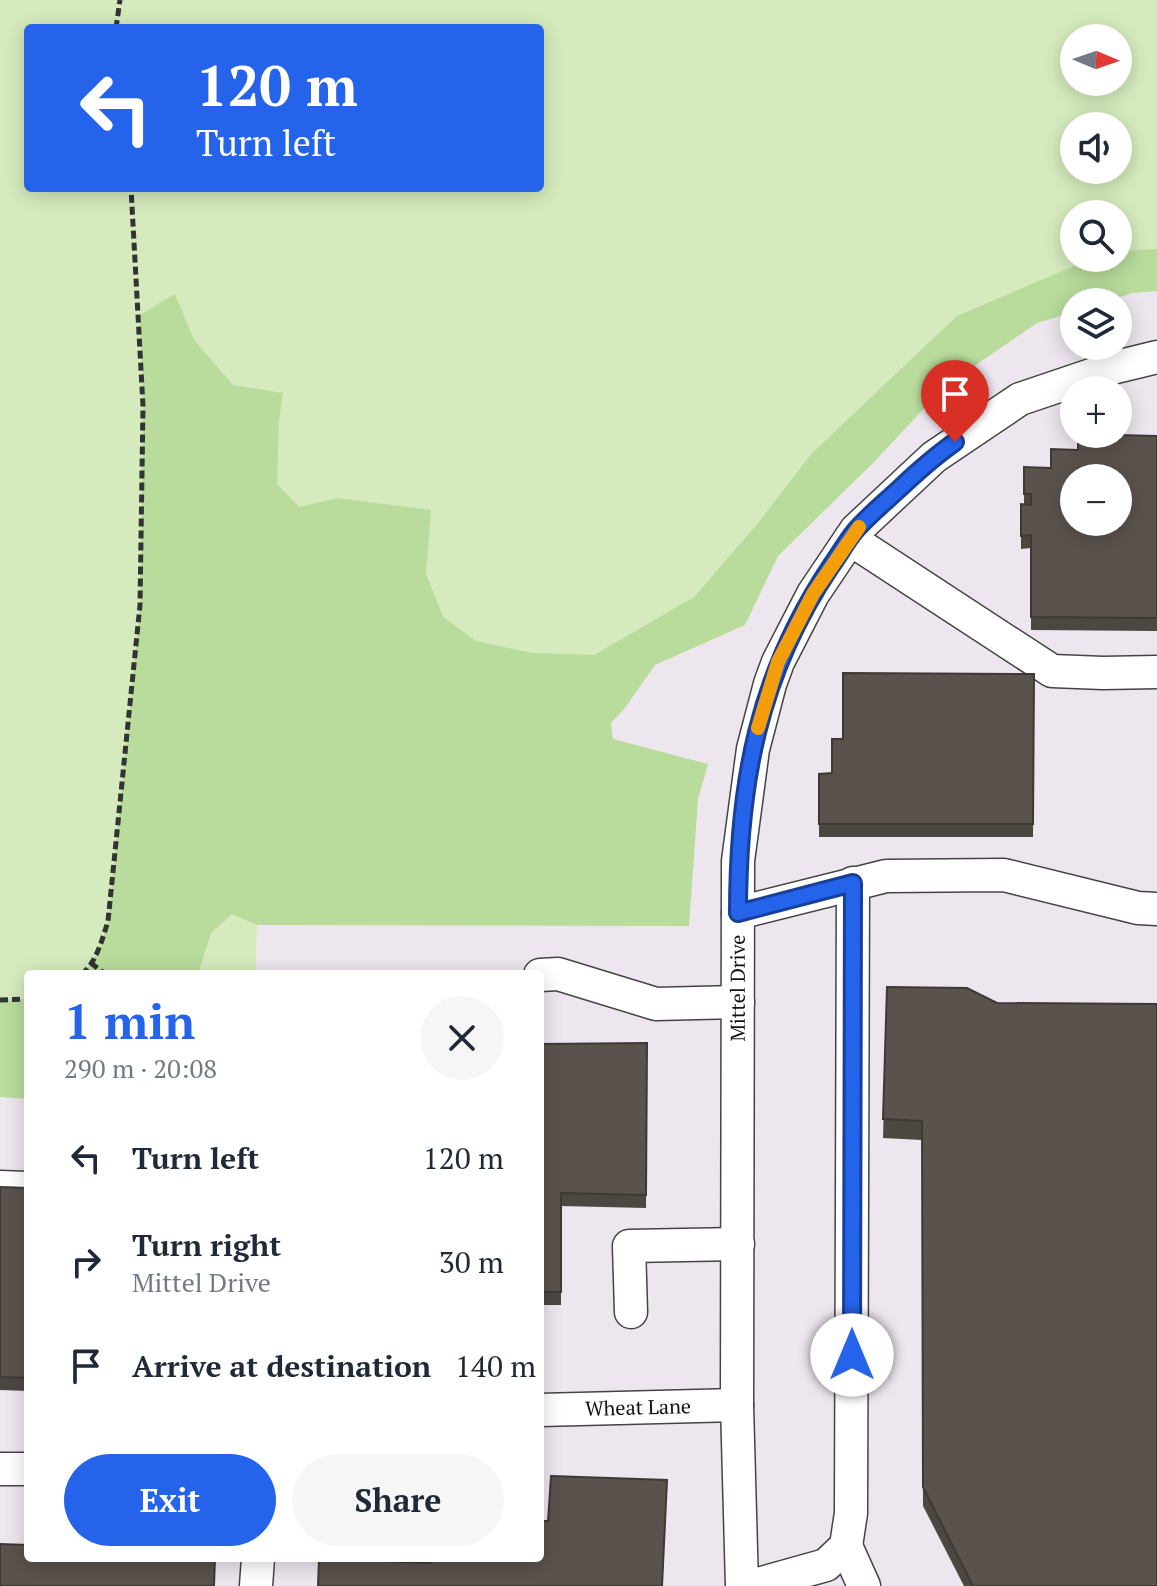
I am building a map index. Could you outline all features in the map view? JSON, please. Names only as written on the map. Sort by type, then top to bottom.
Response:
[{"type":"street","name":"Mittel Drive","points":[[742,1586],[737,1405],[738,861],[753,749],[770,684],[813,594],[856,530],[934,457],[1020,399],[1112,368],[1157,357]]},
{"type":"street","points":[[850,539],[1052,671],[1157,672]]},
{"type":"street","points":[[738,913],[886,876],[1004,875],[1138,908],[1157,909]]},
{"type":"street","points":[[853,883],[851,1497],[846,1546],[864,1586]]},
{"type":"street","points":[[544,975],[558,974],[656,1004],[738,1002]]},
{"type":"street","points":[[0,1187],[24,1188]]},
{"type":"street","points":[[631,1312],[629,1246],[738,1244]]},
{"type":"street","name":"Wheat Lane","points":[[544,1410],[737,1405]]},
{"type":"street","points":[[0,1469],[24,1469]]},
{"type":"street","points":[[751,1586],[826,1565],[846,1546]]},
{"type":"street","points":[[256,1586],[258,1562]]},
{"type":"path","points":[[117,24],[120,0]]},
{"type":"path","points":[[85,970],[99,950],[108,921],[140,605],[143,406],[131,192]]},
{"type":"path","points":[[91,963],[100,970]]},
{"type":"path","points":[[0,1000],[24,999]]},
{"type":"shaded area","points":[[1157,291],[1157,1586],[0,1586],[0,1097],[24,1099],[24,1562],[544,1562],[544,970],[256,970],[257,925],[688,926],[698,799],[707,764],[613,739],[611,723],[655,665],[745,625],[778,556],[874,462],[944,387],[1037,323],[1060,316],[1060,360],[1132,360],[1132,293]]},
{"type":"green space","points":[[0,0],[1157,0],[1157,291],[1132,293],[1132,288],[1060,288],[1060,316],[1037,323],[944,387],[874,462],[778,556],[745,625],[655,665],[611,723],[613,739],[708,764],[698,799],[689,926],[257,925],[256,970],[24,970],[24,1099],[0,1097]]},
{"type":"green space","points":[[1157,249],[1157,291],[1132,293],[1132,288],[1060,288],[1060,316],[1037,323],[944,387],[874,462],[778,556],[745,625],[655,665],[611,723],[613,739],[708,764],[698,799],[689,926],[257,925],[232,914],[211,933],[199,970],[86,970],[95,957],[108,921],[140,605],[143,406],[140,315],[175,294],[194,340],[233,385],[283,393],[277,484],[299,507],[337,498],[431,510],[426,574],[443,617],[476,641],[533,653],[594,655],[694,597],[758,523],[812,453],[957,316],[1060,272],[1132,272],[1132,250]]},
{"type":"green space","points":[[24,999],[24,1099],[0,1097],[0,1000]]},
{"type":"building","points":[[1132,435],[1157,436],[1157,618],[1031,617],[1031,535],[1021,536],[1021,504],[1031,505],[1031,494],[1024,494],[1024,467],[1051,468],[1051,449],[1132,448]]},
{"type":"building","points":[[843,673],[1034,674],[1033,824],[819,824],[819,774],[832,773],[832,739],[843,739]]},
{"type":"building","points":[[887,987],[967,988],[997,1003],[1157,1004],[1157,1586],[973,1586],[923,1487],[922,1121],[883,1119]]},
{"type":"building","points":[[647,1043],[646,1195],[561,1193],[561,1292],[544,1292],[544,1044]]},
{"type":"building","points":[[0,1187],[24,1188],[24,1378],[0,1377]]},
{"type":"building","points":[[551,1476],[667,1480],[662,1586],[318,1586],[319,1562],[544,1562],[544,1521],[548,1521]]},
{"type":"building","points":[[0,1544],[24,1545],[24,1562],[215,1562],[214,1586],[0,1586]]},
{"type":"slow traffic","points":[[758,728],[778,662],[813,594],[859,527]]},
{"type":"route","points":[[852,1355],[853,883],[738,913],[742,817],[753,749],[770,684],[813,594],[856,530],[934,457],[955,442]]}]
